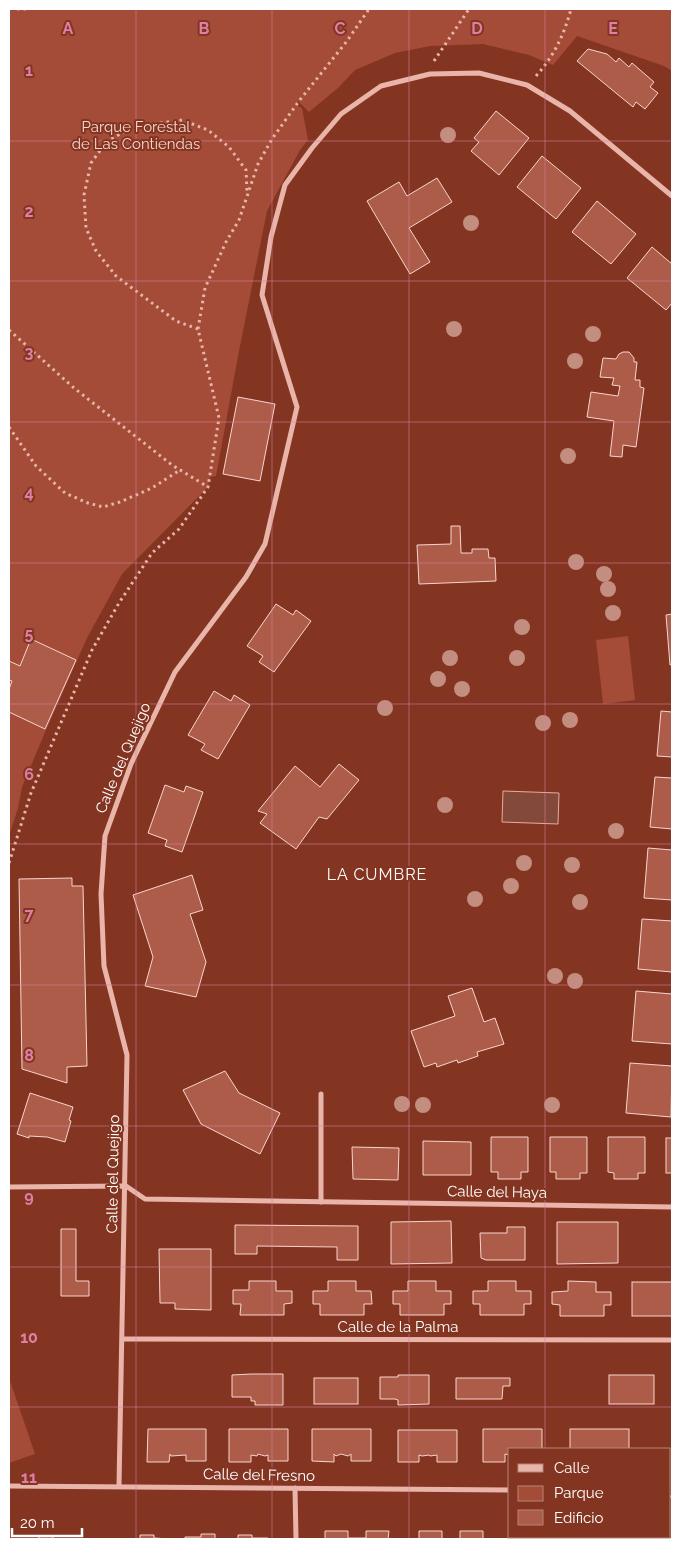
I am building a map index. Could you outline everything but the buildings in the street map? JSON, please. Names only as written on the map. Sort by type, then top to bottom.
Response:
[{"type":"street","points":[[430,74],[479,73],[527,85],[570,111],[672,196]]},
{"type":"street","name":"Calle del Quejigo","points":[[120,1486],[127,1055],[104,966],[100,894],[105,836],[131,764],[175,672],[246,577],[265,544],[297,406],[262,295],[271,238],[285,185],[312,148],[341,114],[382,86],[430,74]]},
{"type":"street","points":[[321,1094],[321,1202]]},
{"type":"street","points":[[9,1187],[126,1186]]},
{"type":"street","name":"Calle del Haya","points":[[126,1186],[145,1199],[672,1208]]},
{"type":"street","name":"Calle de la Palma","points":[[123,1338],[672,1340]]},
{"type":"street","name":"Calle del Fresno","points":[[9,1486],[508,1490]]},
{"type":"street","points":[[296,1488],[296,1539]]},
{"type":"path","points":[[17,9],[28,9]]},
{"type":"path","points":[[9,863],[31,793],[92,650],[119,603],[152,553],[179,529],[208,487],[219,418],[198,329],[205,288],[226,242],[239,220],[247,191],[258,164],[272,139],[299,101],[347,41],[369,9]]},
{"type":"path","points":[[430,74],[435,57],[469,9]]},
{"type":"path","points":[[527,85],[550,60],[567,24],[571,9]]},
{"type":"path","points":[[198,329],[176,321],[116,276],[96,251],[86,228],[84,195],[91,163],[107,141],[133,127],[182,120],[208,130],[230,146],[246,170],[247,191]]},
{"type":"path","points":[[9,330],[74,388],[180,470],[208,487]]},
{"type":"path","points":[[9,427],[36,466],[65,493],[103,507],[152,488],[180,470]]},
{"type":"green space","name":"Parque Forestal de Las Contiendas","points":[[9,9],[672,9],[672,71],[664,66],[577,36],[553,65],[529,55],[483,44],[430,46],[395,53],[355,70],[338,88],[309,112],[298,101],[296,105],[302,108],[308,140],[300,150],[267,211],[216,476],[210,477],[208,487],[122,574],[87,638],[46,730],[22,787],[18,808],[9,836]]},
{"type":"green space","points":[[628,636],[635,700],[603,704],[596,640]]},
{"type":"green space","points":[[9,1378],[35,1454],[9,1463]]},
{"type":"shaded area","points":[[503,791],[559,793],[558,824],[502,822]]},
{"type":"district","name":"LA CUMBRE","points":[[377,874]]}]
